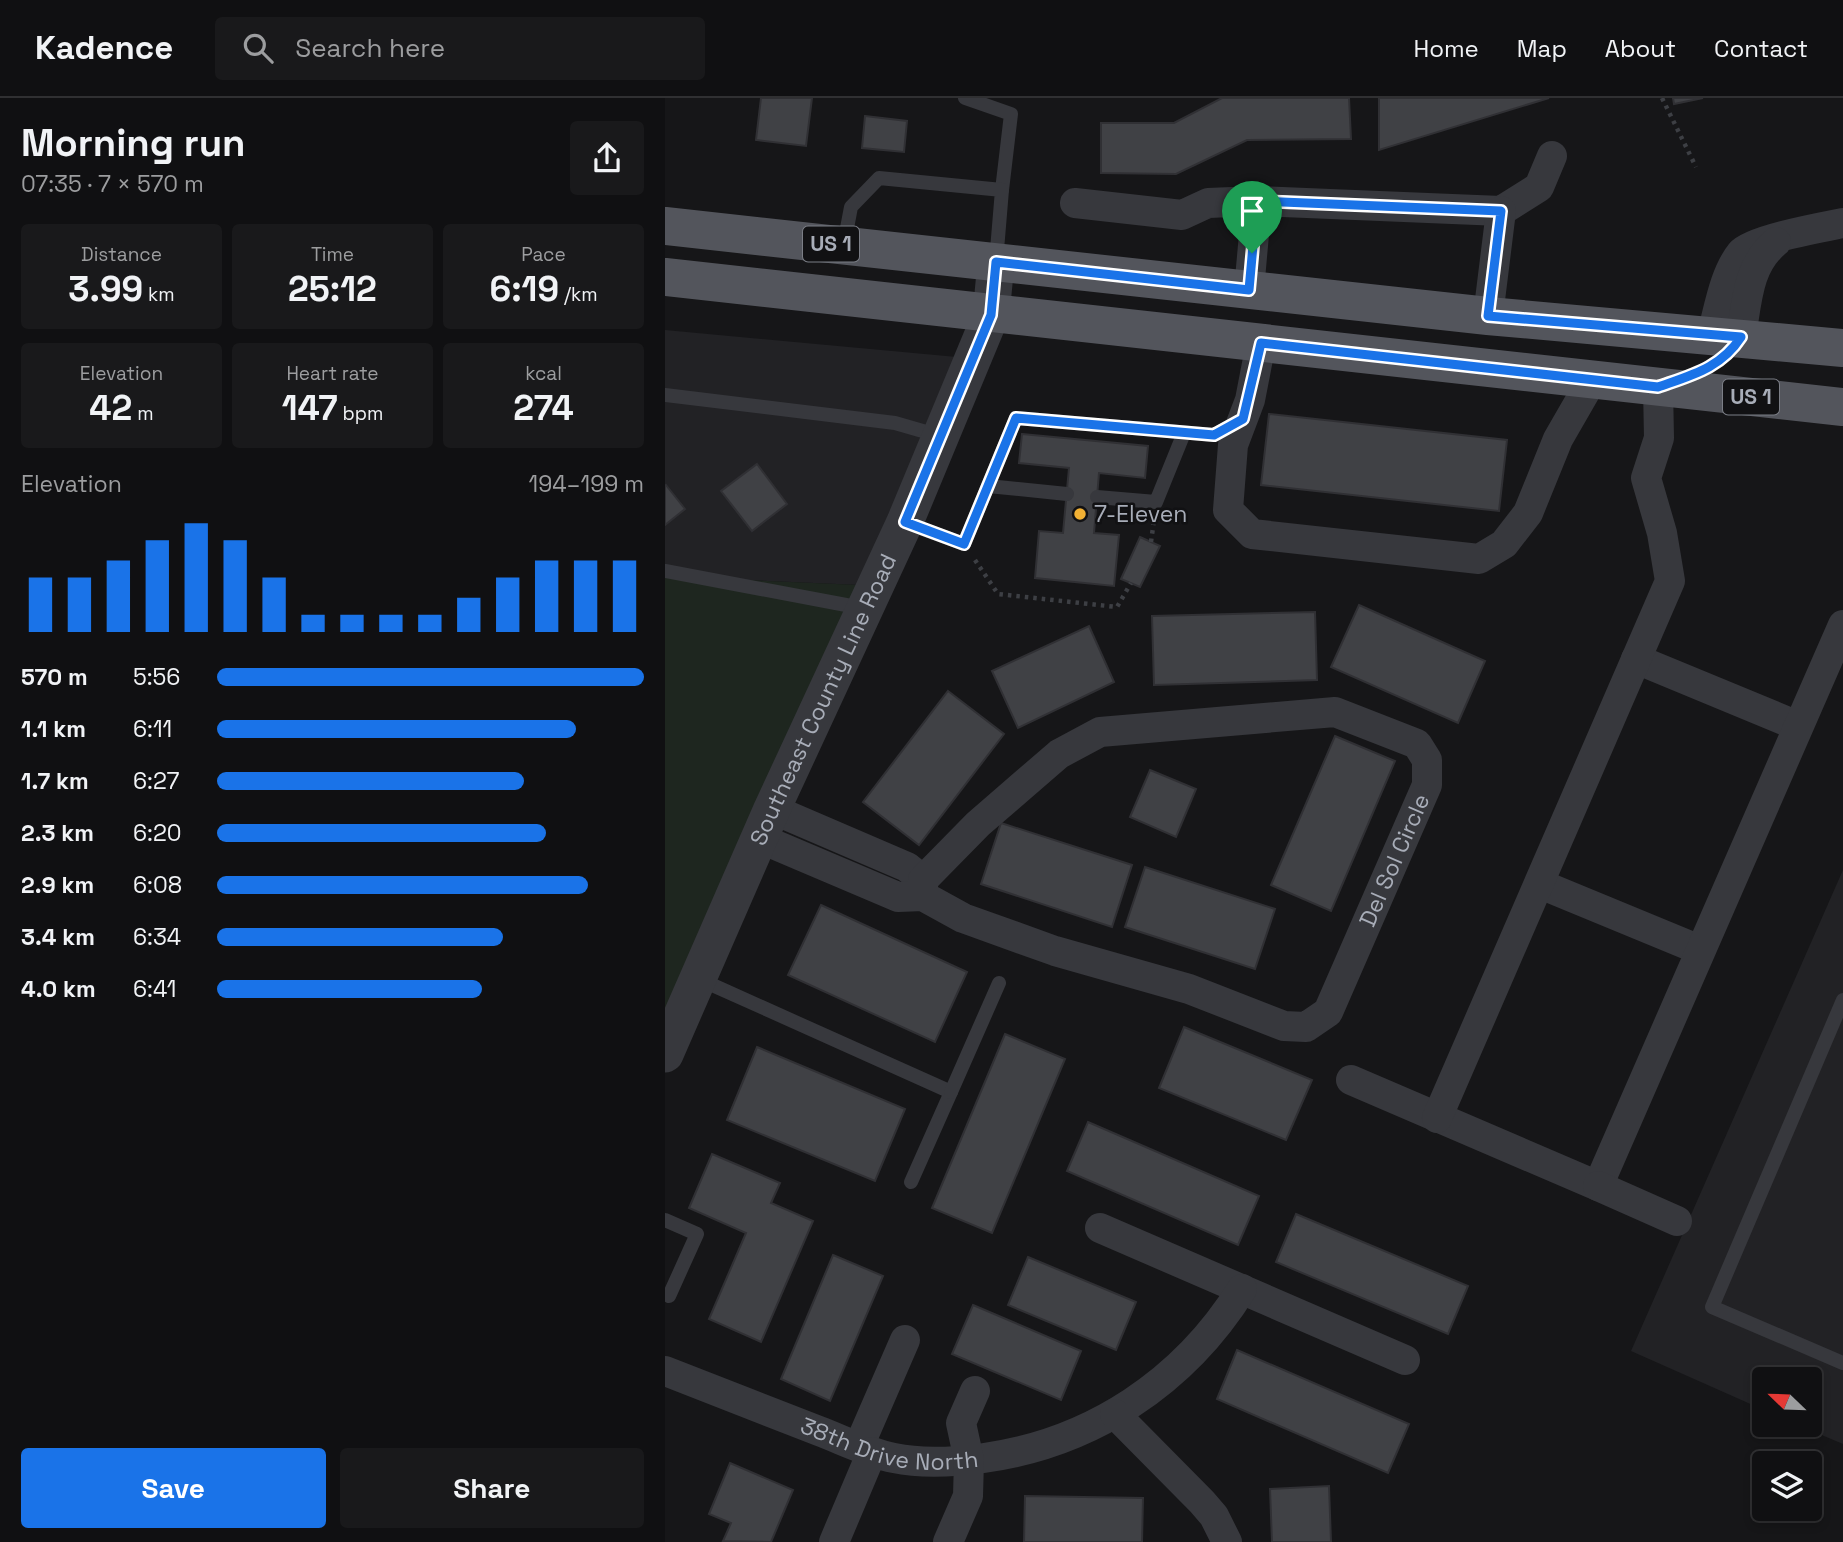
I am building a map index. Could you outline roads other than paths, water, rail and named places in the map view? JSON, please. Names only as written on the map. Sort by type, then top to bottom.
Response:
[{"type":"main road","name":"US 1","points":[[665,226],[1488,316],[1726,335],[1843,348]]},
{"type":"main road","name":"US 1","points":[[665,277],[1843,407]]},
{"type":"main road","points":[[1658,387],[1710,369],[1731,354],[1726,335]]},
{"type":"street","points":[[1075,203],[1182,215],[1208,203],[1257,201],[1501,211],[1539,187],[1552,156]]},
{"type":"street","points":[[1249,290],[1257,201]]},
{"type":"street","points":[[1488,316],[1501,211]]},
{"type":"street","points":[[1726,335],[1754,267],[1765,251],[1779,239],[1843,223]]},
{"type":"street","name":"Southeast County Line Road","points":[[665,1054],[766,823],[867,609],[941,436],[991,315],[996,262]]},
{"type":"street","points":[[1261,343],[1243,419],[1233,445],[1228,510],[1252,534],[1479,559],[1504,544],[1528,513],[1552,451],[1592,380]]},
{"type":"street","points":[[1437,1118],[1670,581],[1662,533],[1646,478],[1658,438],[1658,387]]},
{"type":"street","points":[[1598,1185],[1843,625]]},
{"type":"street","points":[[1636,659],[1798,726]]},
{"type":"street","name":"Del Sol Circle","points":[[766,823],[861,881],[898,897],[923,888],[978,824],[1059,754],[1100,732],[1335,712],[1417,744],[1427,760],[1427,785],[1328,1012],[1306,1027],[1284,1026],[1189,989],[1055,951],[963,918],[923,888],[907,867],[872,852],[766,823]]},
{"type":"street","points":[[861,881],[872,852]]},
{"type":"street","points":[[1540,884],[1700,950]]},
{"type":"street","points":[[1351,1080],[1677,1221]]},
{"type":"street","points":[[1100,1228],[1405,1360]]},
{"type":"street","name":"38th Drive North","points":[[665,1371],[865,1449],[916,1461],[969,1460],[1008,1455],[1053,1443],[1115,1414],[1168,1377],[1201,1345],[1242,1289]]},
{"type":"street","points":[[834,1542],[905,1340]]},
{"type":"street","points":[[948,1542],[968,1496],[969,1460],[961,1423],[975,1391]]},
{"type":"street","points":[[1115,1414],[1202,1502],[1214,1516],[1227,1542]]},
{"type":"lane","points":[[965,98],[1011,114],[996,262]]},
{"type":"lane","points":[[844,245],[851,207],[879,178],[1002,190]]},
{"type":"lane","points":[[665,395],[895,423],[941,436]]},
{"type":"lane","points":[[905,522],[964,544],[1016,418],[1214,435],[1243,419]]},
{"type":"lane","points":[[1097,497],[1156,502],[1184,433]]},
{"type":"lane","points":[[988,486],[1067,494]]},
{"type":"lane","points":[[665,571],[867,609]]},
{"type":"lane","points":[[698,978],[951,1092]]},
{"type":"lane","points":[[911,1182],[999,983]]},
{"type":"lane","points":[[1843,1000],[1711,1307],[1843,1363]]},
{"type":"lane","points":[[665,1220],[697,1234],[669,1296]]},
{"type":"place","name":"7-Eleven","points":[[1080,514]]}]
